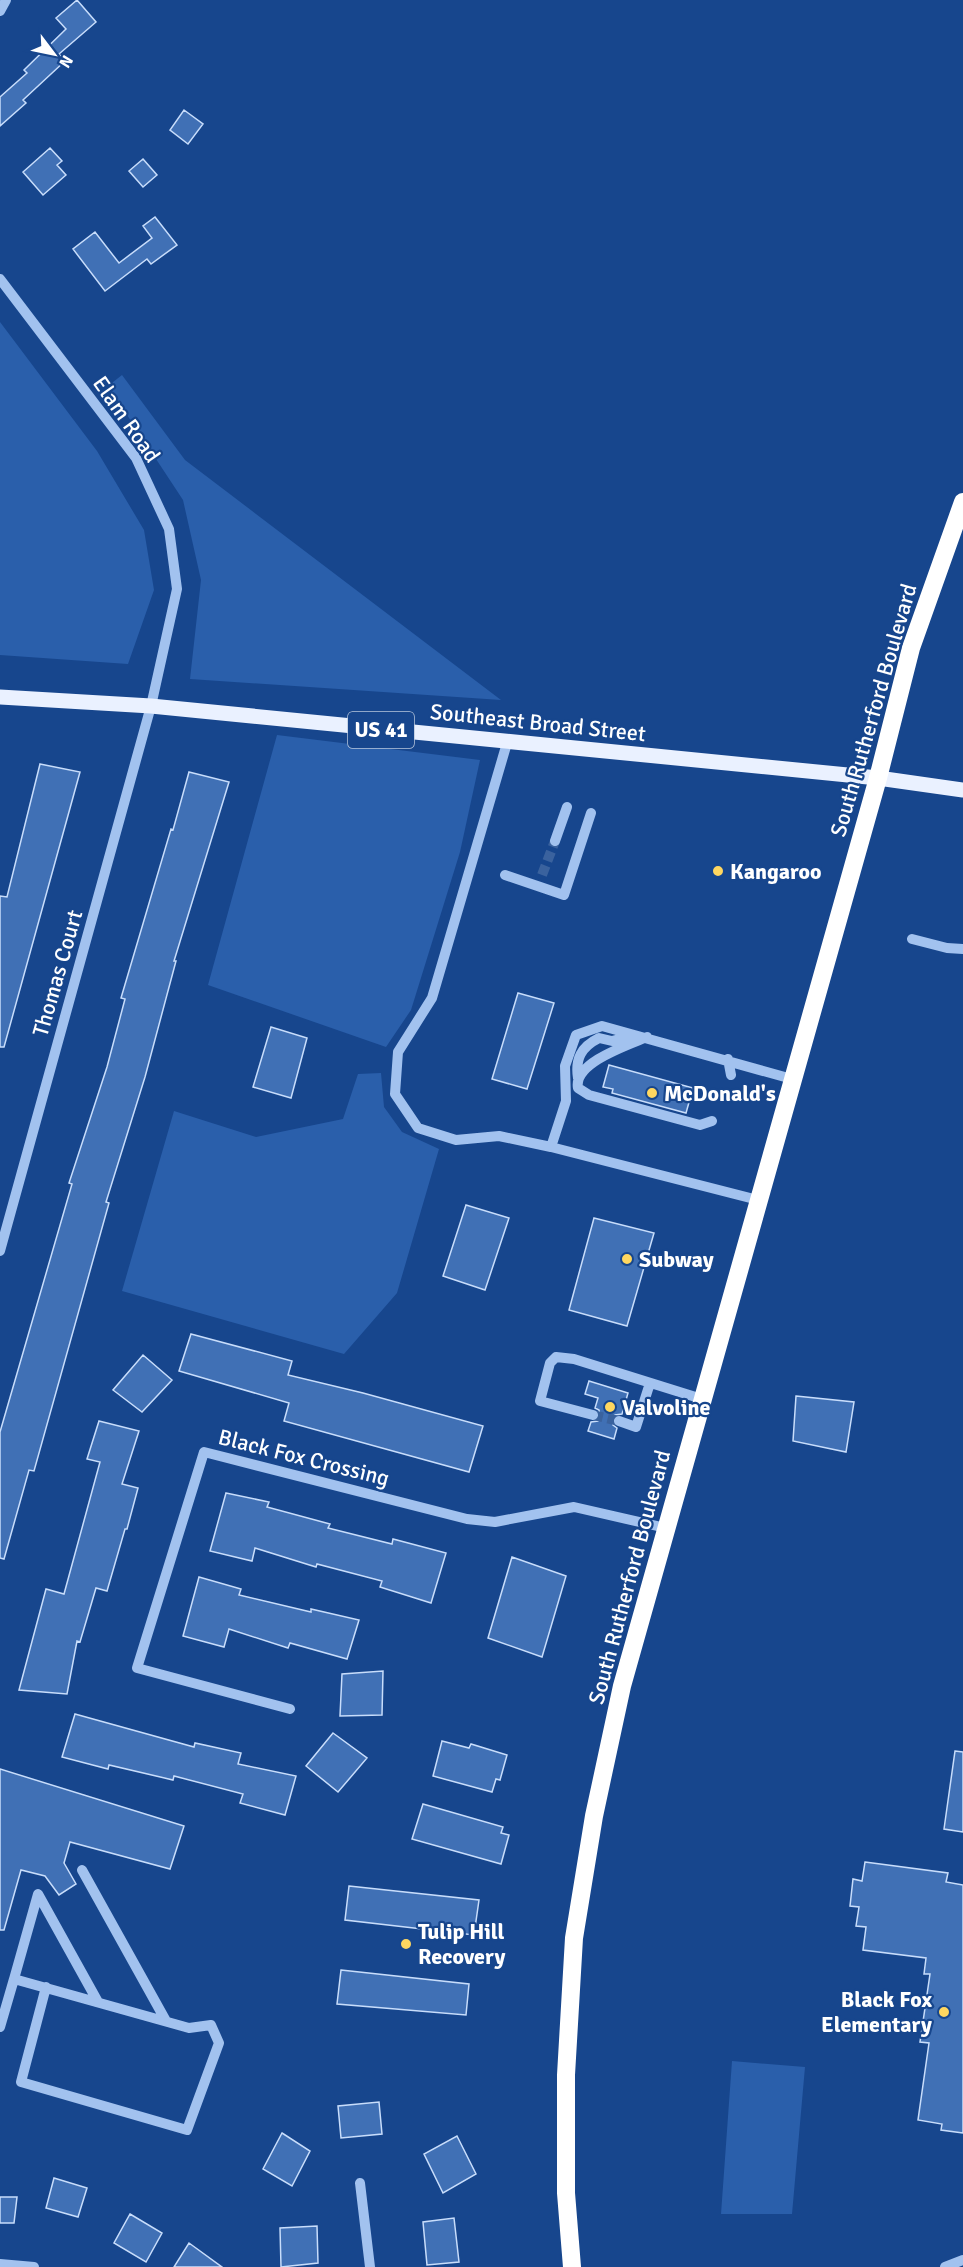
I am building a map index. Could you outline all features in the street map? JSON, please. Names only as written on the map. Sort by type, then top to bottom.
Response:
[{"type":"highway","name":"South Rutherford Boulevard","points":[[572,2267],[566,2193],[566,2075],[574,1938],[594,1816],[622,1686],[878,778],[911,648],[963,502]]},
{"type":"main road","name":"Southeast Broad Street","points":[[0,697],[151,706],[878,778],[963,790]]},
{"type":"street","points":[[0,11],[6,0]]},
{"type":"street","name":"Elam Road","points":[[0,279],[136,458],[169,529],[177,589],[151,706]]},
{"type":"street","name":"Thomas Court","points":[[0,1251],[151,706]]},
{"type":"street","points":[[507,742],[432,998],[398,1052],[395,1094],[418,1128],[456,1140],[499,1136],[758,1200]]},
{"type":"street","points":[[555,841],[567,807]]},
{"type":"street","points":[[505,874],[564,895],[591,813]]},
{"type":"street","points":[[539,886],[542,875]]},
{"type":"street","points":[[912,939],[947,948],[963,949]]},
{"type":"street","points":[[550,1147],[571,1100],[565,1066],[576,1035],[602,1026],[728,1059],[792,1079]]},
{"type":"street","points":[[578,1078],[580,1072],[642,1036]]},
{"type":"street","points":[[642,1036],[612,1041],[598,1038],[588,1043],[578,1058],[578,1088],[589,1095],[700,1125],[712,1121]]},
{"type":"street","points":[[728,1059],[731,1075]]},
{"type":"street","points":[[593,1415],[540,1401],[550,1363],[556,1357],[574,1359],[702,1399]]},
{"type":"street","points":[[619,1421],[636,1427],[650,1383]]},
{"type":"street","name":"Black Fox Crossing","points":[[290,1709],[136,1668],[204,1452],[467,1519],[495,1522],[574,1507],[666,1528]]},
{"type":"street","points":[[82,1870],[166,2021]]},
{"type":"street","points":[[0,2027],[38,1894],[98,2002]]},
{"type":"street","points":[[14,1978],[189,2028],[211,2025],[219,2043],[187,2130],[21,2082],[46,1988]]},
{"type":"street","points":[[360,2183],[370,2267]]},
{"type":"street","points":[[945,2267],[963,2260]]},
{"type":"street","points":[[0,2264],[34,2267]]},
{"type":"shaded area","points":[[0,322],[97,451],[144,530],[154,590],[128,664],[0,655]]},
{"type":"shaded area","points":[[122,375],[185,460],[501,700],[190,679],[201,580],[183,500],[108,386]]},
{"type":"shaded area","points":[[277,735],[480,760],[460,852],[411,1010],[386,1047],[208,985]]},
{"type":"shaded area","points":[[381,1073],[384,1107],[402,1132],[439,1149],[397,1293],[344,1354],[122,1291],[174,1111],[256,1137],[343,1119],[358,1074]]},
{"type":"shaded area","points":[[732,2061],[805,2067],[792,2214],[721,2214]]},
{"type":"building","points":[[77,0],[96,22],[59,54],[65,61],[23,100],[26,103],[0,126],[0,97],[27,73],[24,70],[66,29],[56,18]]},
{"type":"building","points":[[184,110],[203,124],[188,144],[170,130]]},
{"type":"building","points":[[50,148],[62,161],[57,165],[66,175],[43,195],[23,172]]},
{"type":"building","points":[[143,159],[157,175],[143,187],[129,171]]},
{"type":"building","points":[[155,217],[177,245],[151,264],[147,259],[105,291],[73,249],[95,232],[119,263],[152,238],[143,226]]},
{"type":"building","points":[[40,764],[80,772],[4,1047],[0,1047],[0,896],[7,897]]},
{"type":"building","points":[[189,772],[229,782],[174,961],[176,961],[145,1077],[106,1202],[109,1203],[34,1471],[29,1470],[4,1559],[0,1558],[0,1432],[72,1184],[69,1183],[107,1067],[125,999],[121,998]]},
{"type":"building","points":[[518,993],[554,1003],[527,1089],[492,1079]]},
{"type":"building","points":[[271,1027],[307,1038],[291,1098],[253,1087]]},
{"type":"building","name":"McDonald's","points":[[609,1065],[693,1088],[686,1113],[612,1093],[613,1089],[603,1087]]},
{"type":"building","points":[[466,1205],[509,1218],[485,1290],[443,1276]]},
{"type":"building","points":[[594,1218],[654,1233],[627,1326],[569,1310]]},
{"type":"building","points":[[191,1334],[292,1361],[288,1375],[483,1426],[469,1472],[284,1421],[289,1403],[179,1371]]},
{"type":"building","points":[[143,1355],[172,1380],[142,1412],[113,1390]]},
{"type":"building","name":"Valvoline","points":[[589,1381],[628,1393],[622,1414],[615,1415],[612,1419],[613,1425],[617,1428],[614,1439],[588,1431],[591,1422],[598,1421],[600,1416],[599,1410],[595,1408],[598,1398],[585,1394]]},
{"type":"building","points":[[796,1396],[854,1402],[846,1452],[793,1441]]},
{"type":"building","points":[[99,1421],[139,1431],[122,1484],[138,1488],[127,1529],[125,1529],[107,1591],[96,1588],[80,1642],[77,1641],[67,1694],[19,1690],[46,1589],[64,1594],[100,1462],[87,1459]]},
{"type":"building","points":[[226,1493],[269,1502],[267,1507],[330,1524],[328,1528],[392,1544],[393,1539],[446,1553],[431,1603],[380,1587],[382,1581],[317,1564],[316,1567],[255,1548],[252,1561],[210,1551]]},
{"type":"building","points":[[512,1557],[566,1576],[542,1657],[488,1638]]},
{"type":"building","points":[[199,1577],[241,1589],[239,1595],[311,1612],[311,1609],[359,1620],[347,1659],[290,1643],[288,1648],[229,1629],[224,1647],[183,1636]]},
{"type":"building","points":[[383,1671],[382,1715],[340,1716],[342,1674]]},
{"type":"building","points":[[75,1714],[194,1747],[195,1743],[241,1753],[238,1764],[296,1776],[285,1815],[240,1803],[243,1794],[174,1776],[173,1780],[109,1765],[108,1769],[62,1757]]},
{"type":"building","points":[[333,1733],[367,1758],[338,1792],[306,1766]]},
{"type":"building","points":[[442,1741],[469,1748],[471,1744],[507,1755],[500,1780],[496,1779],[492,1792],[433,1776]]},
{"type":"building","points":[[955,1751],[963,1752],[963,1832],[944,1829]]},
{"type":"building","points":[[0,1769],[184,1826],[170,1869],[70,1842],[64,1863],[76,1884],[59,1895],[45,1876],[21,1870],[4,1930],[0,1930]]},
{"type":"building","points":[[423,1804],[503,1827],[501,1833],[509,1835],[501,1864],[412,1839]]},
{"type":"building","name":"Black Fox Elementary","points":[[865,1862],[948,1873],[946,1882],[963,1885],[963,2133],[941,2130],[942,2124],[918,2120],[929,2043],[920,2042],[930,1974],[924,1974],[926,1958],[863,1950],[866,1927],[856,1926],[859,1907],[850,1906],[853,1879],[862,1881]]},
{"type":"building","points":[[349,1886],[479,1900],[474,1935],[345,1920]]},
{"type":"building","points":[[341,1970],[469,1984],[466,2015],[337,2004]]},
{"type":"building","points":[[379,2102],[382,2134],[341,2138],[338,2106]]},
{"type":"building","points":[[282,2133],[310,2151],[292,2186],[263,2169]]},
{"type":"building","points":[[457,2136],[476,2174],[443,2193],[424,2154]]},
{"type":"building","points":[[54,2178],[87,2188],[78,2217],[46,2208]]},
{"type":"building","points":[[0,2197],[17,2197],[14,2223],[0,2223]]},
{"type":"building","points":[[130,2214],[162,2233],[146,2262],[114,2243]]},
{"type":"building","points":[[454,2218],[459,2262],[427,2265],[423,2222]]},
{"type":"building","points":[[317,2226],[318,2263],[281,2267],[280,2228]]},
{"type":"building","points":[[189,2243],[222,2267],[174,2267]]},
{"type":"tunnel","points":[[542,875],[555,841]]},
{"type":"tunnel","points":[[593,1415],[619,1421]]},
{"type":"place","name":"Kangaroo","points":[[718,871]]},
{"type":"place","name":"McDonald's","points":[[652,1093]]},
{"type":"place","name":"Subway","points":[[627,1259]]},
{"type":"place","name":"Valvoline","points":[[610,1407]]},
{"type":"place","name":"Tulip Hill Recovery","points":[[406,1944]]},
{"type":"place","name":"Black Fox Elementary","points":[[944,2012]]}]
